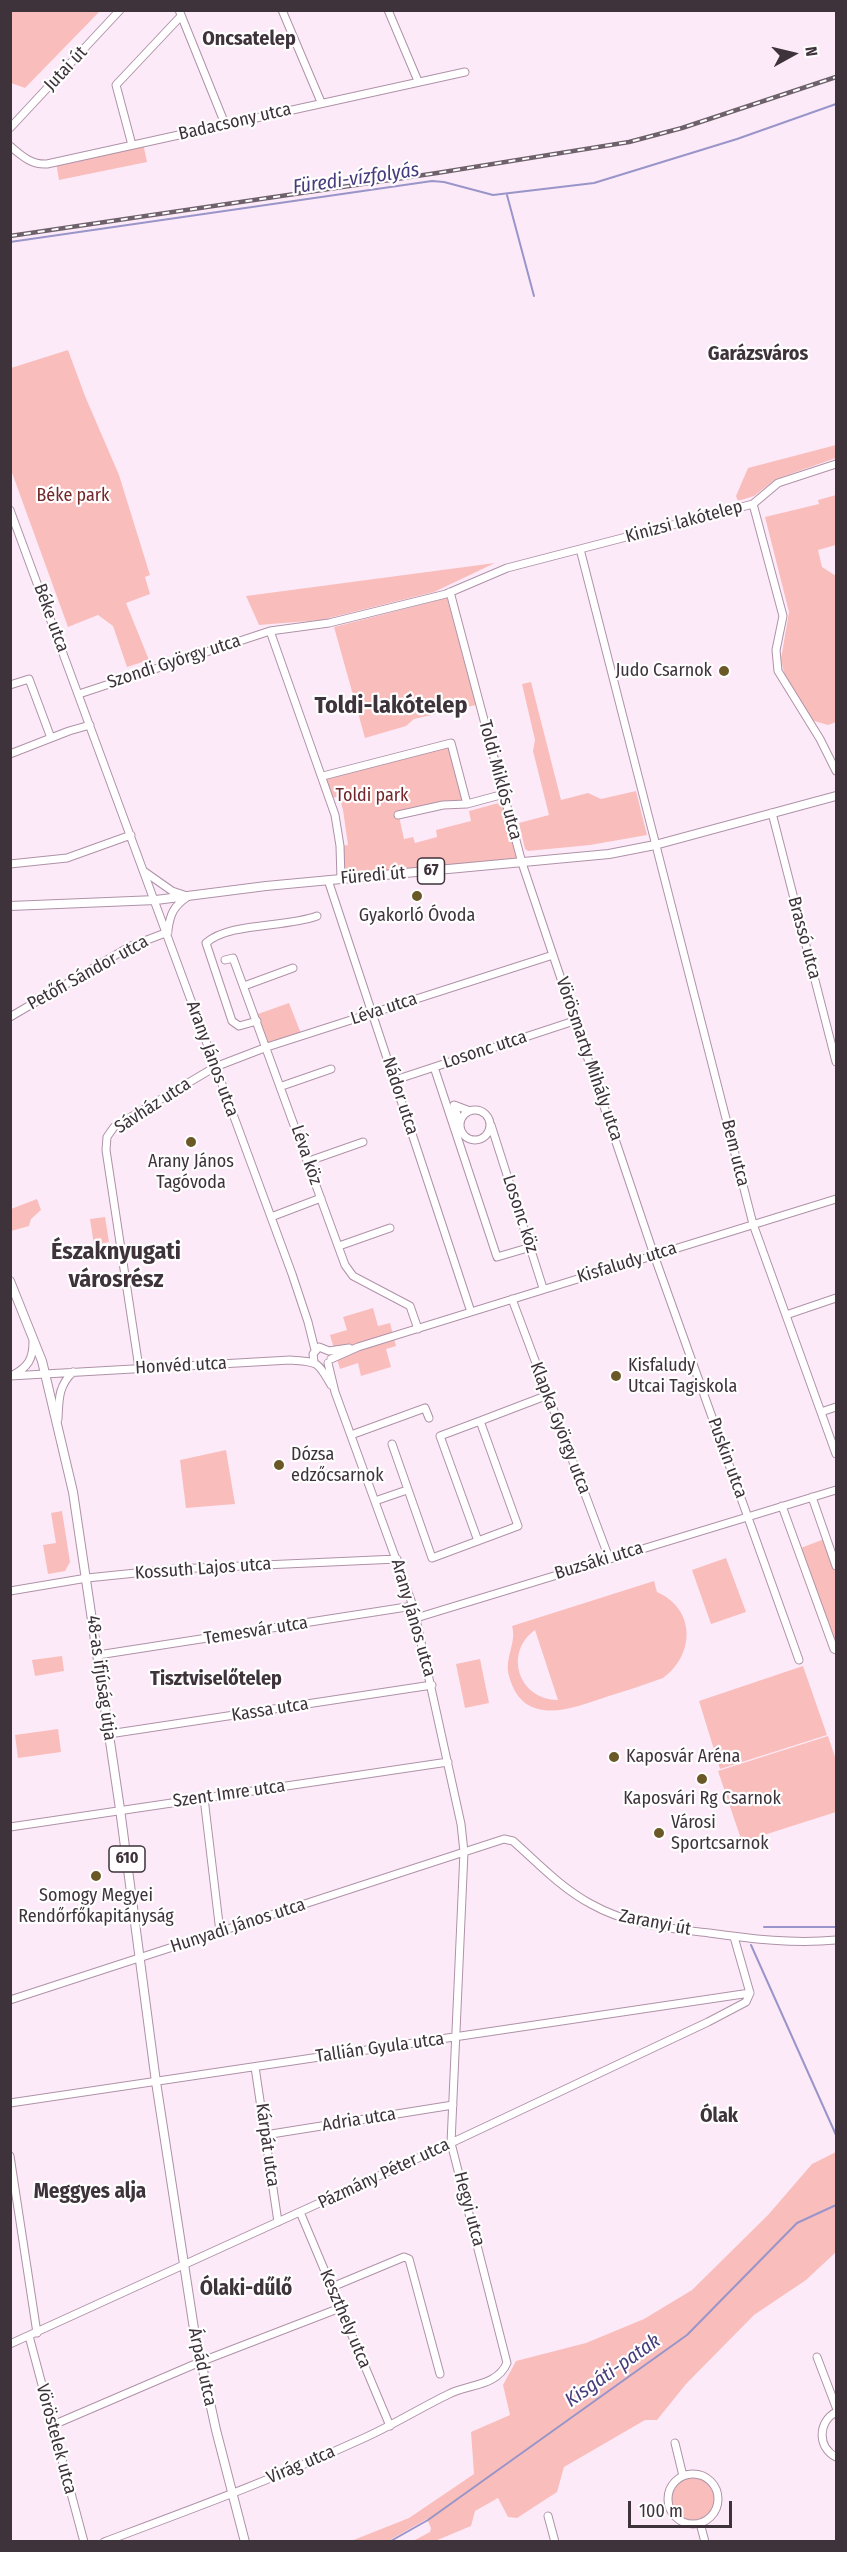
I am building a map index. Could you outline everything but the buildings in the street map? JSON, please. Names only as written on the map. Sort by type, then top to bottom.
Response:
[{"type":"main road","name":"Füredi út","points":[[10,906],[156,900],[328,880],[589,856],[655,845],[837,796]]},
{"type":"main road","name":"48-as ifjúság útja","points":[[10,1281],[33,1336],[46,1375],[74,1492],[120,1809],[156,2082]]},
{"type":"main road","name":"Árpád utca","points":[[156,2082],[183,2266],[200,2362],[245,2541]]},
{"type":"street","name":"Jutai út","points":[[10,128],[120,10]]},
{"type":"street","points":[[282,10],[321,102]]},
{"type":"street","points":[[388,10],[418,81]]},
{"type":"street","points":[[132,145],[116,85],[180,13],[225,124]]},
{"type":"street","name":"Badacsony utca","points":[[10,146],[28,160],[38,164],[465,72]]},
{"type":"street","points":[[753,504],[778,483],[837,464]]},
{"type":"street","name":"Kinizsi lakótelep","points":[[450,592],[494,572],[753,504],[783,616],[776,650],[778,671],[837,771]]},
{"type":"street","name":"Béke utca","points":[[10,510],[156,900]]},
{"type":"street","points":[[580,549],[655,845]]},
{"type":"street","name":"Szondi György utca","points":[[79,693],[270,631],[329,623],[450,592]]},
{"type":"street","name":"Toldi Miklós utca","points":[[450,592],[522,863]]},
{"type":"street","points":[[270,631],[323,776],[338,833],[341,879]]},
{"type":"street","points":[[10,686],[29,679],[51,738]]},
{"type":"street","points":[[10,754],[90,725]]},
{"type":"street","points":[[323,776],[451,743],[467,804]]},
{"type":"street","points":[[398,815],[443,805],[467,804],[504,794]]},
{"type":"street","name":"Brassó utca","points":[[772,813],[837,1062]]},
{"type":"street","points":[[10,864],[67,858],[131,834]]},
{"type":"street","name":"Bem utca","points":[[655,845],[753,1224],[837,1454]]},
{"type":"street","name":"Vörösmarty Mihály utca","points":[[522,863],[577,1020],[654,1255]]},
{"type":"street","points":[[145,872],[172,891],[187,896]]},
{"type":"street","name":"Nádor utca","points":[[328,880],[471,1312]]},
{"type":"street","points":[[168,932],[170,915],[177,904],[187,896]]},
{"type":"street","name":"Arany János utca","points":[[156,900],[308,1322],[315,1358],[335,1392],[413,1606],[448,1762],[464,1852]]},
{"type":"street","points":[[257,1021],[239,1026],[232,1021],[206,943],[235,930],[284,925],[317,916]]},
{"type":"street","name":"Petőfi Sándor utca","points":[[10,1017],[131,946],[168,932]]},
{"type":"street","name":"Léva utca","points":[[215,1067],[267,1047],[553,955]]},
{"type":"street","name":"Léva köz","points":[[225,960],[233,958],[282,1086],[345,1265],[352,1276],[410,1306],[418,1329]]},
{"type":"street","points":[[244,986],[293,968]]},
{"type":"street","name":"Losonc utca","points":[[394,1080],[577,1020]]},
{"type":"street","name":"Sávház utca","points":[[140,1368],[106,1150],[107,1137],[114,1127],[215,1067]]},
{"type":"street","points":[[435,1067],[463,1143],[496,1257],[531,1247]]},
{"type":"street","points":[[282,1086],[331,1069]]},
{"type":"street","points":[[449,1105],[484,1113],[491,1125],[483,1138]]},
{"type":"street","points":[[449,1105],[461,1130],[474,1140]]},
{"type":"street","points":[[463,1143],[462,1117],[470,1111]]},
{"type":"street","name":"Losonc köz","points":[[491,1125],[543,1288]]},
{"type":"street","points":[[463,1143],[483,1138],[496,1140]]},
{"type":"street","points":[[309,1161],[363,1142]]},
{"type":"street","points":[[271,1217],[321,1198]]},
{"type":"street","name":"Kisfaludy utca","points":[[358,1347],[837,1199]]},
{"type":"street","points":[[339,1246],[390,1228]]},
{"type":"street","name":"Puskin utca","points":[[654,1255],[799,1660]]},
{"type":"street","points":[[786,1315],[837,1298]]},
{"type":"street","name":"Klapka György utca","points":[[512,1299],[609,1558]]},
{"type":"street","name":"Arany János utca","points":[[308,1322],[326,1349],[335,1392]]},
{"type":"street","name":"Honvéd utca","points":[[10,1376],[23,1370],[29,1363],[33,1353],[33,1336]]},
{"type":"street","points":[[315,1358],[326,1349],[358,1347]]},
{"type":"street","points":[[315,1358],[330,1361],[358,1347]]},
{"type":"street","name":"Honvéd utca","points":[[10,1376],[315,1358]]},
{"type":"street","points":[[58,1420],[60,1390],[64,1380],[73,1372]]},
{"type":"street","points":[[478,1541],[440,1436],[548,1395]]},
{"type":"street","points":[[821,1412],[837,1407]]},
{"type":"street","points":[[351,1436],[425,1408],[429,1418]]},
{"type":"street","points":[[392,1444],[432,1558],[518,1526],[480,1421]]},
{"type":"street","points":[[375,1500],[407,1490]]},
{"type":"street","name":"Buzsáki utca","points":[[416,1618],[837,1490]]},
{"type":"street","points":[[812,1497],[837,1566]]},
{"type":"street","points":[[782,1506],[834,1648],[837,1650]]},
{"type":"street","name":"Kossuth Lajos utca","points":[[10,1591],[87,1578],[175,1569],[397,1559]]},
{"type":"street","name":"Temesvár utca","points":[[98,1655],[413,1606]]},
{"type":"street","name":"Kassa utca","points":[[109,1734],[432,1685]]},
{"type":"street","name":"Szent Imre utca","points":[[10,1827],[448,1762]]},
{"type":"street","points":[[204,1798],[220,1932]]},
{"type":"street","name":"Zaranyi út","points":[[464,1852],[508,1839],[569,1890],[605,1912],[649,1925],[734,1937],[793,1942],[837,1940]]},
{"type":"street","name":"Hunyadi János utca","points":[[10,2000],[464,1852]]},
{"type":"street","name":"Hegyi utca","points":[[464,1852],[451,2143],[506,2352],[507,2363],[500,2376],[494,2380]]},
{"type":"street","points":[[734,1937],[750,1993]]},
{"type":"street","name":"Tallián Gyula utca","points":[[10,2103],[750,1993]]},
{"type":"street","name":"Pázmány Péter utca","points":[[10,2344],[451,2143],[708,2022],[746,2002],[750,1993]]},
{"type":"street","name":"Kárpát utca","points":[[255,2067],[278,2222]]},
{"type":"street","name":"Adria utca","points":[[265,2135],[453,2105]]},
{"type":"street","points":[[10,2156],[37,2333]]},
{"type":"street","name":"Keszthely utca","points":[[300,2212],[390,2426]]},
{"type":"street","points":[[332,2287],[404,2257],[409,2259],[440,2374]]},
{"type":"street","points":[[53,2425],[200,2362],[340,2308]]},
{"type":"street","name":"Vöröstelek utca","points":[[28,2336],[84,2541]]},
{"type":"street","points":[[817,2357],[837,2407]]},
{"type":"street","name":"Virág utca","points":[[104,2541],[232,2493],[390,2426],[462,2388],[494,2380]]},
{"type":"street","points":[[837,2412],[826,2420],[822,2435],[827,2450],[837,2457]]},
{"type":"street","points":[[675,2443],[683,2476]]},
{"type":"street","points":[[700,2475],[713,2484],[717,2491],[717,2507],[713,2514],[700,2523],[685,2523],[672,2514],[669,2507],[669,2491],[672,2484],[683,2476],[700,2475]]},
{"type":"street","points":[[548,2516],[555,2541]]},
{"type":"street","points":[[700,2523],[705,2541]]},
{"type":"green space","points":[[11,10],[100,11],[25,88],[11,83]]},
{"type":"green space","points":[[143,143],[147,162],[59,180],[56,162]]},
{"type":"green space","name":"Béke park","points":[[68,350],[119,475],[150,575],[145,577],[150,594],[126,603],[149,660],[127,667],[113,626],[98,615],[68,627],[11,470],[11,368]]},
{"type":"green space","points":[[836,445],[836,458],[776,479],[754,496],[738,501],[736,496],[748,468]]},
{"type":"green space","points":[[836,495],[836,545],[818,550],[822,567],[836,576],[836,722],[828,725],[811,720],[784,673],[781,659],[789,612],[765,517],[819,504],[818,500]]},
{"type":"green space","points":[[495,563],[434,592],[321,620],[259,625],[246,596]]},
{"type":"green space","points":[[447,598],[476,705],[414,719],[406,726],[365,738],[334,627]]},
{"type":"green space","points":[[531,682],[561,800],[588,793],[601,799],[636,791],[647,835],[590,845],[528,851],[525,849],[519,823],[549,815],[533,751],[535,740],[522,684]]},
{"type":"green space","name":"Toldi park","points":[[451,743],[467,804],[399,816],[404,839],[413,837],[415,843],[437,837],[436,830],[471,821],[469,811],[506,801],[522,863],[341,879],[340,846],[348,845],[343,810],[339,796],[330,799],[323,776]]},
{"type":"green space","points":[[289,1003],[302,1036],[267,1047],[255,1015]]},
{"type":"green space","points":[[37,1199],[41,1210],[31,1219],[29,1226],[11,1231],[11,1209]]},
{"type":"green space","points":[[105,1217],[109,1242],[94,1245],[90,1219]]},
{"type":"green space","points":[[373,1308],[378,1326],[390,1323],[396,1346],[386,1349],[391,1367],[361,1376],[358,1363],[340,1369],[330,1335],[347,1330],[343,1317]]},
{"type":"green space","points":[[226,1450],[235,1504],[186,1508],[180,1460]]},
{"type":"green space","points":[[62,1511],[70,1562],[65,1571],[48,1574],[43,1545],[56,1543],[51,1513]]},
{"type":"green space","points":[[827,1538],[836,1566],[836,1655],[798,1549]]},
{"type":"green space","points":[[726,1558],[746,1612],[711,1624],[692,1570]]},
{"type":"green space","points":[[654,1581],[657,1592],[679,1609],[687,1633],[681,1657],[674,1668],[663,1678],[578,1706],[550,1710],[537,1709],[525,1703],[516,1692],[508,1669],[513,1638],[512,1626]],"holes":[[[535,1630],[558,1700],[545,1698],[533,1692],[525,1684],[520,1674],[518,1662],[520,1651],[525,1640]]]},
{"type":"green space","points":[[62,1656],[64,1671],[35,1676],[32,1660]]},
{"type":"green space","points":[[480,1659],[489,1703],[465,1708],[456,1664]]},
{"type":"green space","points":[[803,1666],[827,1735],[720,1769],[699,1701]]},
{"type":"green space","points":[[58,1729],[61,1752],[18,1758],[15,1735]]},
{"type":"green space","points":[[828,1736],[836,1760],[836,1812],[742,1842],[718,1771]]},
{"type":"green space","points":[[836,2152],[836,2252],[806,2280],[754,2315],[686,2384],[657,2420],[645,2420],[564,2467],[557,2492],[517,2518],[508,2517],[498,2498],[475,2511],[471,2526],[435,2541],[413,2541],[430,2532],[431,2528],[427,2519],[388,2541],[351,2541],[409,2518],[474,2474],[471,2432],[510,2415],[503,2385],[516,2361],[586,2343],[644,2319],[692,2290],[768,2215],[812,2164]]},
{"type":"green space","points":[[693,2478],[708,2484],[714,2499],[708,2514],[693,2520],[678,2514],[672,2499],[678,2484]]},
{"type":"waterway","name":"Füredi-vízfolyás","points":[[10,242],[432,181],[493,195],[594,183],[737,139],[836,104]]},
{"type":"waterway","points":[[507,195],[534,296]]},
{"type":"waterway","points":[[764,1927],[836,1927]]},
{"type":"waterway","points":[[751,1945],[836,2135]]},
{"type":"waterway","name":"Kisgáti-patak","points":[[389,2542],[428,2520],[687,2335],[797,2223],[836,2205]]},
{"type":"railway","points":[[10,236],[437,173],[629,142],[682,128],[836,77]]},
{"type":"place","name":"Judo Csarnok","points":[[724,671]]},
{"type":"place","name":"Gyakorló Óvoda","points":[[417,896]]},
{"type":"place","name":"Arany János Tagóvoda","points":[[191,1142]]},
{"type":"place","name":"Kisfaludy Utcai Tagiskola","points":[[616,1376]]},
{"type":"place","name":"Dózsa edzőcsarnok","points":[[279,1465]]},
{"type":"place","name":"Kaposvár Aréna","points":[[614,1757]]},
{"type":"place","name":"Kaposvári Rg Csarnok","points":[[702,1779]]},
{"type":"place","name":"Városi Sportcsarnok","points":[[659,1833]]},
{"type":"place","name":"Somogy Megyei Rendőrfőkapitányság","points":[[96,1876]]},
{"type":"district","name":"Oncsatelep","points":[[249,39]]},
{"type":"district","name":"Garázsváros","points":[[758,354]]},
{"type":"district","name":"Toldi-lakótelep","points":[[391,706]]},
{"type":"district","name":"Északnyugati városrész","points":[[116,1266]]},
{"type":"district","name":"Tisztviselőtelep","points":[[216,1679]]},
{"type":"district","name":"Ólak","points":[[719,2116]]},
{"type":"district","name":"Meggyes alja","points":[[90,2192]]},
{"type":"district","name":"Ólaki-dűlő","points":[[246,2289]]}]
